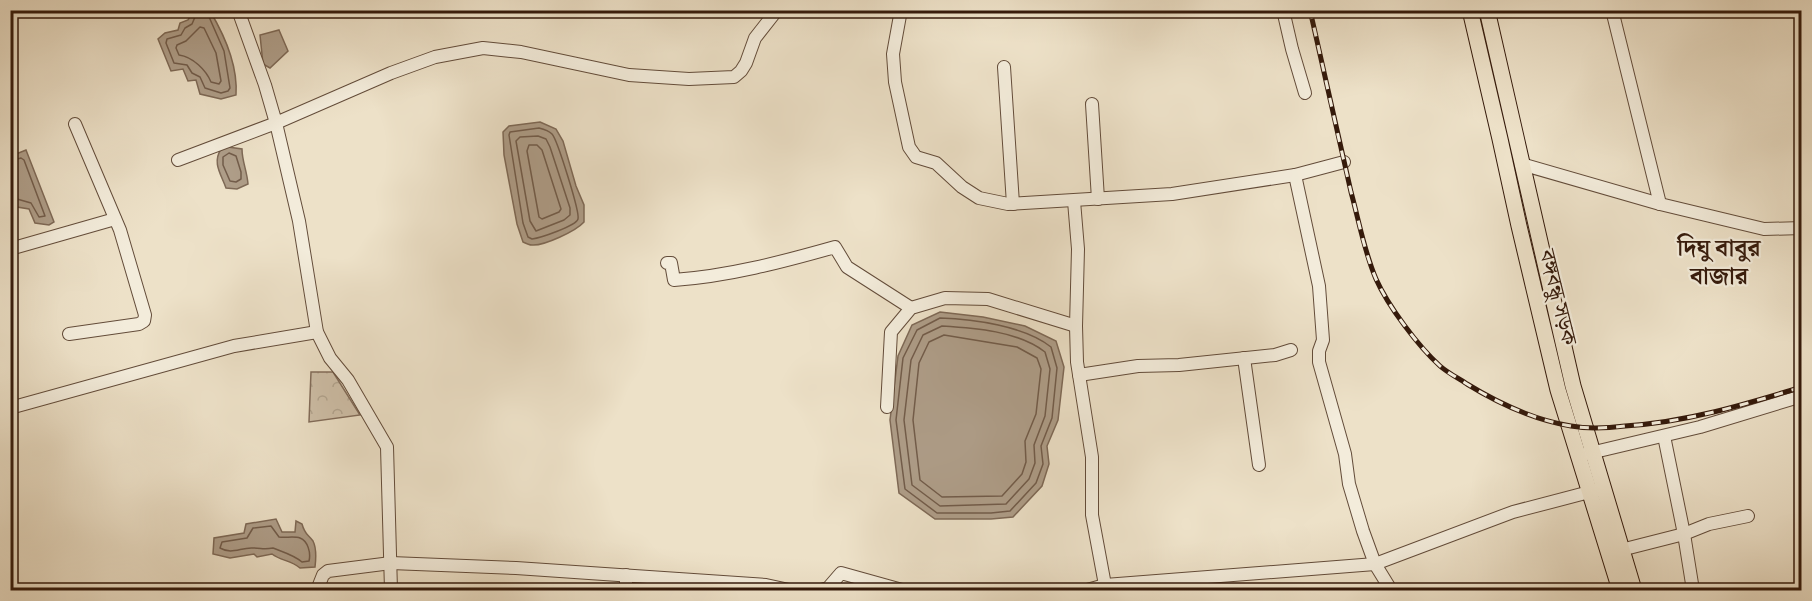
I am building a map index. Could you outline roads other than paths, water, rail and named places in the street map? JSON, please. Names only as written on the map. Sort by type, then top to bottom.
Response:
[{"type":"main road","name":"বঙ্গবন্ধু সড়ক","points":[[1470,10],[1558,390],[1586,454]]},
{"type":"main road","name":"বঙ্গবন্ধু সড়ক","points":[[1487,10],[1573,386],[1586,454],[1597,490],[1620,591]]},
{"type":"main road","name":"বঙ্গবন্ধু সড়ক","points":[[1597,490],[1621,550],[1634,591]]},
{"type":"street","points":[[238,10],[276,123],[299,221],[317,332],[330,358],[348,380],[387,447],[391,591]]},
{"type":"street","points":[[178,160],[276,123],[391,73],[435,57],[483,48],[521,52],[629,75],[689,79],[734,76],[746,63],[754,38],[777,10]]},
{"type":"street","points":[[901,10],[893,54],[895,82],[909,147],[916,157],[936,163],[962,187],[980,198],[1013,204],[1172,194],[1295,175],[1344,162]]},
{"type":"street","points":[[1282,10],[1305,93]]},
{"type":"street","points":[[1612,10],[1660,204]]},
{"type":"street","points":[[1004,67],[1013,204]]},
{"type":"street","points":[[1092,104],[1098,199]]},
{"type":"street","points":[[69,334],[140,324],[144,321],[145,315],[116,219],[75,124]]},
{"type":"street","points":[[1521,164],[1660,204],[1764,229],[1802,228]]},
{"type":"street","points":[[1295,175],[1319,286],[1323,340],[1318,351],[1319,362],[1345,454],[1349,484],[1363,531],[1375,564],[1391,591]]},
{"type":"street","points":[[1074,201],[1078,249],[1076,326],[1079,375],[1092,457],[1092,515],[1105,585]]},
{"type":"street","points":[[10,249],[116,219]]},
{"type":"street","points":[[667,263],[671,263],[675,280],[699,278],[776,263],[835,247],[847,267],[911,308]]},
{"type":"street","points":[[887,407],[891,332],[911,308],[945,298],[987,299],[1076,326]]},
{"type":"street","points":[[10,408],[234,346],[317,332]]},
{"type":"street","points":[[1079,375],[1138,366],[1179,365],[1275,355],[1292,350]]},
{"type":"street","points":[[1244,358],[1259,465]]},
{"type":"street","points":[[1586,454],[1700,428],[1802,396]]},
{"type":"street","points":[[1664,436],[1693,591]]},
{"type":"street","points":[[1087,591],[1105,585],[1375,564],[1513,512],[1597,490]]},
{"type":"street","points":[[1621,550],[1684,534],[1708,524],[1748,516]]},
{"type":"street","points":[[316,591],[323,575],[328,571],[391,563],[626,575],[789,591]]},
{"type":"street","points":[[821,591],[828,588],[841,573],[902,591]]},
{"type":"street","points":[[626,575],[626,591]]},
{"type":"water","points":[[194,10],[210,11],[221,30],[233,62],[236,95],[221,99],[200,94],[196,80],[188,81],[183,69],[171,71],[158,39],[165,33],[178,30],[180,23],[188,20]]},
{"type":"water","points":[[279,30],[288,51],[270,68],[263,64],[260,35]]},
{"type":"water","points":[[540,122],[556,129],[563,141],[584,205],[584,222],[559,237],[532,245],[523,242],[517,224],[504,155],[503,132],[509,126]]},
{"type":"water","points":[[228,147],[242,149],[248,184],[237,189],[226,188],[217,164],[221,149]]},
{"type":"water","points":[[26,150],[54,222],[49,225],[35,223],[29,209],[17,207],[11,201],[11,156]]},
{"type":"water","points":[[940,312],[983,317],[1025,326],[1056,341],[1064,367],[1058,420],[1047,446],[1049,464],[1042,486],[1013,517],[935,519],[899,493],[890,420],[898,356],[912,325]]},
{"type":"water","points":[[276,519],[282,532],[295,532],[296,521],[302,524],[314,544],[315,567],[300,568],[272,554],[230,558],[213,554],[214,538],[244,533],[246,524]]},
{"type":"water","points":[[647,584],[689,584],[708,590],[634,590],[635,587]]},
{"type":"railway","points":[[1310,10],[1351,192],[1376,279],[1404,325],[1443,369],[1517,410],[1544,420],[1584,428],[1648,424],[1693,417],[1802,387]]},
{"type":"district","name":"দিঘু বাবুর বাজার","points":[[1719,262]]}]
